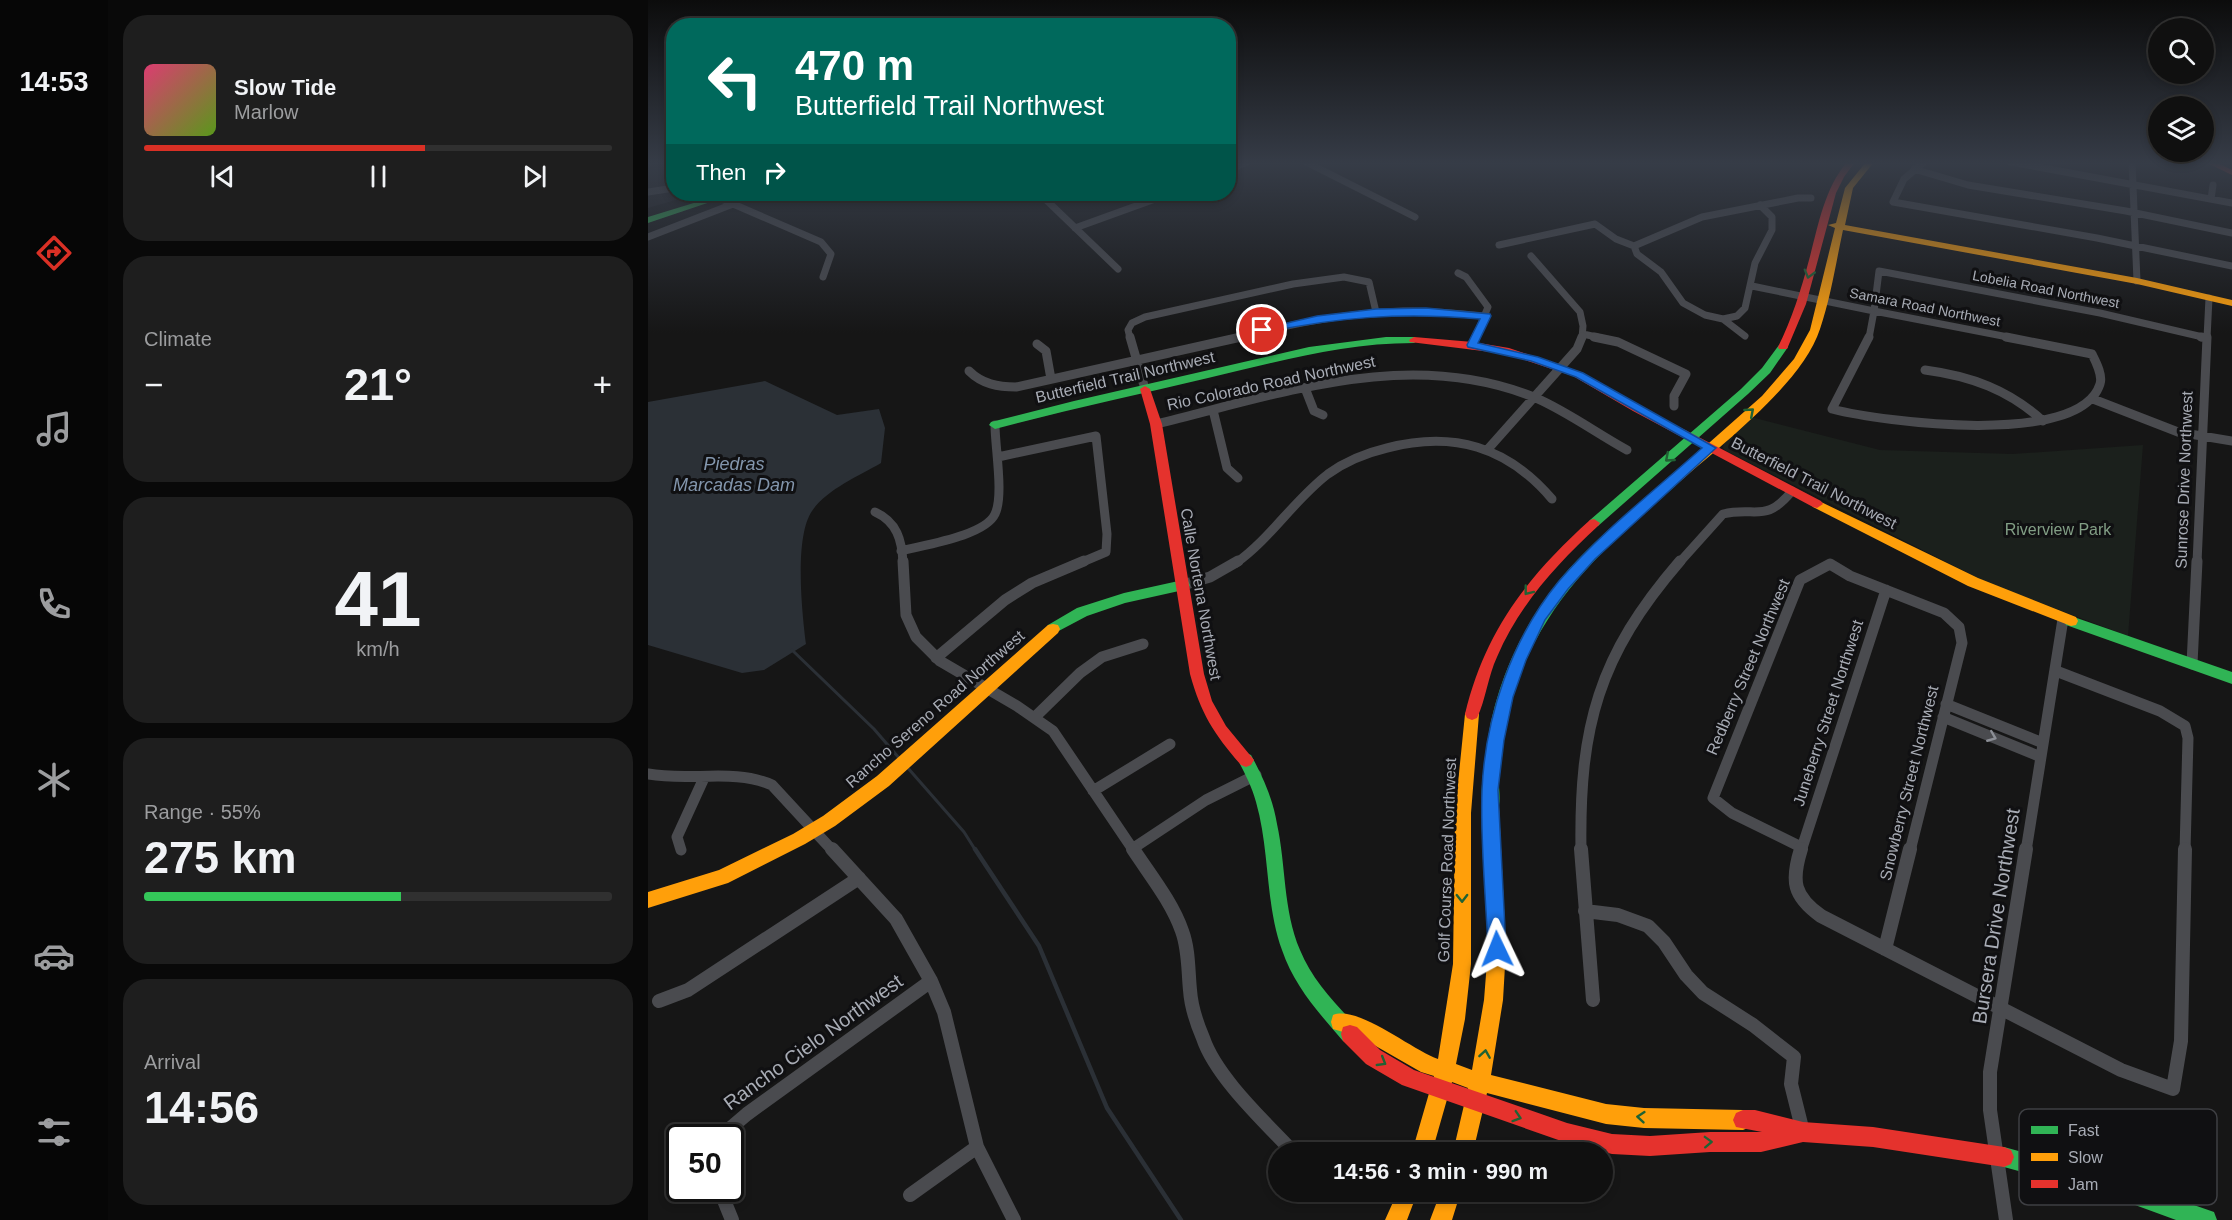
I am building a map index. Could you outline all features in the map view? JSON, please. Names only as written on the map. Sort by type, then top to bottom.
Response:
[{"type":"street","points":[[648,237],[676,219]]},
{"type":"street","points":[[765,219],[821,242],[831,254],[823,278]]},
{"type":"street","points":[[1066,219],[1118,269]]},
{"type":"street","points":[[1075,228],[1100,219]]},
{"type":"street","points":[[1499,245],[1595,224],[1616,239],[1634,246],[1697,219]]},
{"type":"street","points":[[1634,246],[1637,254],[1661,272],[1683,303],[1699,312],[1723,319],[1733,318],[1743,310],[1752,286],[1754,265],[1764,247],[1773,223],[1772,219]]},
{"type":"street","name":"Golf Course Road Northwest","points":[[1425,1142],[1446,1071],[1463,947],[1462,809],[1468,734],[1478,688],[1491,655],[1513,610],[1570,544],[1693,438],[1778,356],[1786,343],[1825,219]]},
{"type":"street","points":[[1466,1142],[1476,1103],[1491,1017],[1497,949],[1490,790],[1496,740],[1505,697],[1519,660],[1540,617],[1563,585],[1590,555],[1766,398],[1790,373],[1815,330],[1842,219]]},
{"type":"street","points":[[1989,219],[2136,245],[2232,266]]},
{"type":"street","points":[[2134,219],[2137,281]]},
{"type":"street","points":[[2163,219],[2232,233]]},
{"type":"street","points":[[1824,224],[2137,281],[2232,303]]},
{"type":"street","points":[[1488,449],[1577,349],[1583,334],[1584,323],[1580,312],[1531,256]]},
{"type":"street","name":"Lobelia Road Northwest","points":[[1872,310],[1880,271],[2112,316],[2206,338]]},
{"type":"street","points":[[1458,273],[1466,278],[1488,307],[1472,345]]},
{"type":"street","points":[[1145,389],[1128,330],[1132,323],[1145,317],[1266,289],[1344,278],[1362,279],[1369,282],[1372,286],[1376,312]]},
{"type":"street","name":"Samara Road Northwest","points":[[1752,286],[2092,354],[2099,371],[2100,385],[2093,399]]},
{"type":"street","name":"Sunrose Drive Northwest","points":[[2192,664],[2209,298]]},
{"type":"street","points":[[1872,310],[1867,344],[1832,409],[1860,418],[1922,424],[1999,424],[2043,421],[2073,413],[2093,399],[2143,420],[2201,437],[2232,441]]},
{"type":"street","points":[[969,371],[974,377],[994,386],[1006,388],[1136,361],[1297,322],[1376,312],[1426,311],[1486,316]]},
{"type":"street","points":[[1723,319],[1745,336]]},
{"type":"street","points":[[1583,334],[1618,342],[1686,374],[1674,396],[1674,406]]},
{"type":"street","name":"Butterfield Trail Northwest","points":[[994,425],[1242,367],[1294,351],[1349,342],[1430,340],[1472,345],[1534,359],[1580,375],[1792,491],[1938,566],[1991,590],[2063,619],[2232,678]]},
{"type":"street","points":[[1037,344],[1046,351],[1051,379]]},
{"type":"street","points":[[1925,370],[1964,376],[2003,389],[2026,404],[2043,421]]},
{"type":"street","name":"Rio Colorado Road Northwest","points":[[1156,424],[1305,388],[1371,375],[1418,373],[1468,378],[1533,396],[1567,412],[1588,429],[1627,450]]},
{"type":"street","points":[[1305,388],[1314,411],[1323,415]]},
{"type":"street","name":"Calle Nortena Northwest","points":[[1145,389],[1156,424],[1197,674],[1205,702],[1221,731],[1257,775],[1267,807],[1274,868],[1287,940],[1312,991],[1358,1044],[1373,1057],[1409,1078],[1442,1091],[1567,1133],[1612,1144],[1650,1146],[1710,1142],[1761,1142],[1803,1132]]},
{"type":"street","points":[[1213,410],[1227,468],[1238,478]]},
{"type":"street","points":[[901,550],[971,531],[990,521],[995,513],[998,457],[994,425]]},
{"type":"street","points":[[936,658],[984,615],[1023,589],[1061,570],[1106,552],[1107,534],[1096,436],[998,457]]},
{"type":"street","points":[[1182,585],[1215,576],[1247,557],[1315,485],[1348,460],[1385,447],[1450,441],[1488,449],[1544,489],[1552,499]]},
{"type":"street","points":[[1593,1000],[1584,911],[1580,818],[1583,771],[1595,705],[1605,677],[1624,636],[1666,577],[1723,514],[1732,511],[1768,512],[1777,508],[1792,491]]},
{"type":"street","points":[[875,512],[887,518],[894,525],[901,550],[905,617],[921,644],[936,658],[1035,717],[1053,731],[1161,891],[1182,930],[1188,955],[1190,993],[1203,1040],[1217,1065],[1250,1106],[1284,1142]]},
{"type":"street","name":"Redberry Street Northwest","points":[[1801,847],[1732,813],[1713,798],[1800,580],[1830,564],[1850,576],[1886,590]]},
{"type":"street","name":"Rancho Sereno Road Northwest","points":[[648,900],[722,877],[813,831],[883,781],[1049,631],[1082,612],[1124,598],[1182,585]]},
{"type":"street","name":"Snowberry Street Northwest","points":[[1885,949],[1962,643],[1959,625],[1939,610],[1886,590]]},
{"type":"street","name":"Juneberry Street Northwest","points":[[1886,590],[1794,872],[1796,889],[1804,904],[1821,916],[2121,1070],[2173,1089],[2181,1041],[2188,738],[2186,726],[2160,711],[2056,671]]},
{"type":"street","name":"Bursera Drive Northwest","points":[[2006,1220],[1990,1110],[1990,1072],[2063,619]]},
{"type":"street","points":[[1035,717],[1080,673],[1102,657],[1143,644]]},
{"type":"street","points":[[1946,704],[2043,743]]},
{"type":"street","points":[[1943,717],[2041,757]]},
{"type":"street","points":[[1093,791],[1170,744]]},
{"type":"street","points":[[648,774],[704,778],[731,774],[757,777],[772,785],[896,919],[931,981],[944,1012],[977,1147],[1014,1220]]},
{"type":"street","points":[[1132,849],[1206,800],[1257,775]]},
{"type":"street","points":[[681,850],[677,837],[704,778]]},
{"type":"street","points":[[659,1000],[688,990],[859,878]]},
{"type":"street","points":[[1584,911],[1634,918],[1649,927],[1662,939],[1693,985],[1712,1001],[1755,1027],[1794,1057],[1791,1084],[1803,1132]]},
{"type":"street","name":"Rancho Cielo Northwest","points":[[735,1124],[931,981]]},
{"type":"street","name":"Calle Nortena Northwest","points":[[1340,1022],[1364,1029],[1415,1060],[1446,1071],[1606,1114],[1644,1118],[1755,1120],[1803,1132],[1873,1137],[1996,1155],[2019,1161]]},
{"type":"street","points":[[910,1195],[977,1147]]},
{"type":"street","points":[[725,1202],[732,1220]]},
{"type":"street","points":[[1396,1220],[1403,1202]]},
{"type":"street","points":[[1441,1220],[1447,1202]]},
{"type":"street","name":"Calle Nortena Northwest","points":[[2163,1205],[2206,1220]]},
{"type":"green space","name":"Riverview Park","points":[[1751,417],[1880,450],[2012,454],[2143,445],[2128,636],[1990,584],[1726,451],[1723,448],[1724,441]]},
{"type":"water","name":"Piedras Marcadas Dam","points":[[765,381],[837,415],[879,409],[885,428],[881,463],[826,496],[812,511],[806,523],[801,556],[801,576],[806,644],[764,670],[742,673],[648,645],[648,402]]},
{"type":"waterway","points":[[792,650],[874,729],[899,758]]},
{"type":"waterway","points":[[907,767],[964,832],[976,851]]},
{"type":"waterway","points":[[975,849],[1039,946],[1107,1108],[1181,1220]]},
{"type":"traffic: fast","points":[[995,425],[1074,404],[1309,350],[1360,342],[1414,340]]},
{"type":"traffic: fast","points":[[1594,523],[1745,391],[1766,370],[1783,347]]},
{"type":"traffic: fast","points":[[1491,807],[1491,778],[1499,718],[1518,661],[1531,634],[1546,608],[1575,571],[1614,532],[1670,484]]},
{"type":"traffic: fast","points":[[1053,629],[1082,612],[1124,598],[1183,585]]},
{"type":"traffic: fast","points":[[2071,621],[2232,678]]},
{"type":"traffic: fast","points":[[1246,760],[1257,780],[1264,802],[1273,847],[1282,917],[1292,953],[1313,990],[1350,1034]]},
{"type":"traffic: fast","points":[[2004,1157],[2019,1161]]},
{"type":"traffic: fast","points":[[2164,1205],[2206,1220]]},
{"type":"traffic: slow","points":[[1670,484],[1766,398],[1799,360],[1815,330],[1842,219]]},
{"type":"traffic: slow","points":[[1832,225],[2137,281],[2232,303]]},
{"type":"traffic: slow","points":[[1817,504],[1973,582],[2071,621]]},
{"type":"traffic: slow","points":[[648,900],[722,877],[799,839],[829,821],[883,781],[1053,629]]},
{"type":"traffic: slow","points":[[1425,1142],[1444,1073],[1459,992],[1464,937],[1462,833],[1472,714]]},
{"type":"traffic: slow","points":[[1465,1142],[1486,1051],[1496,975],[1497,914],[1491,807]]},
{"type":"traffic: slow","points":[[1340,1022],[1364,1029],[1428,1065],[1480,1082],[1606,1114],[1644,1118],[1743,1120]]},
{"type":"traffic: slow","points":[[1396,1220],[1403,1202]]},
{"type":"traffic: slow","points":[[1441,1220],[1447,1202]]},
{"type":"traffic: jam","points":[[1783,347],[1801,304],[1825,219]]},
{"type":"traffic: jam","points":[[1414,340],[1473,345],[1509,351],[1577,374],[1637,409],[1817,504]]},
{"type":"traffic: jam","points":[[1145,389],[1156,424],[1197,674],[1205,702],[1221,731],[1246,760]]},
{"type":"traffic: jam","points":[[1472,714],[1489,658],[1516,608],[1552,564],[1594,523]]},
{"type":"traffic: jam","points":[[1350,1034],[1373,1057],[1409,1078],[1567,1133],[1612,1144],[1650,1146],[1710,1142],[1761,1142],[1803,1132]]},
{"type":"traffic: jam","points":[[1743,1120],[1755,1120],[1803,1132],[1873,1137],[2004,1157]]},
{"type":"route","points":[[1262,330],[1297,322],[1376,312],[1426,311],[1486,316],[1472,345],[1534,359],[1580,375],[1710,448],[1590,555],[1563,585],[1540,617],[1519,660],[1505,697],[1496,740],[1490,790],[1497,949]]}]
